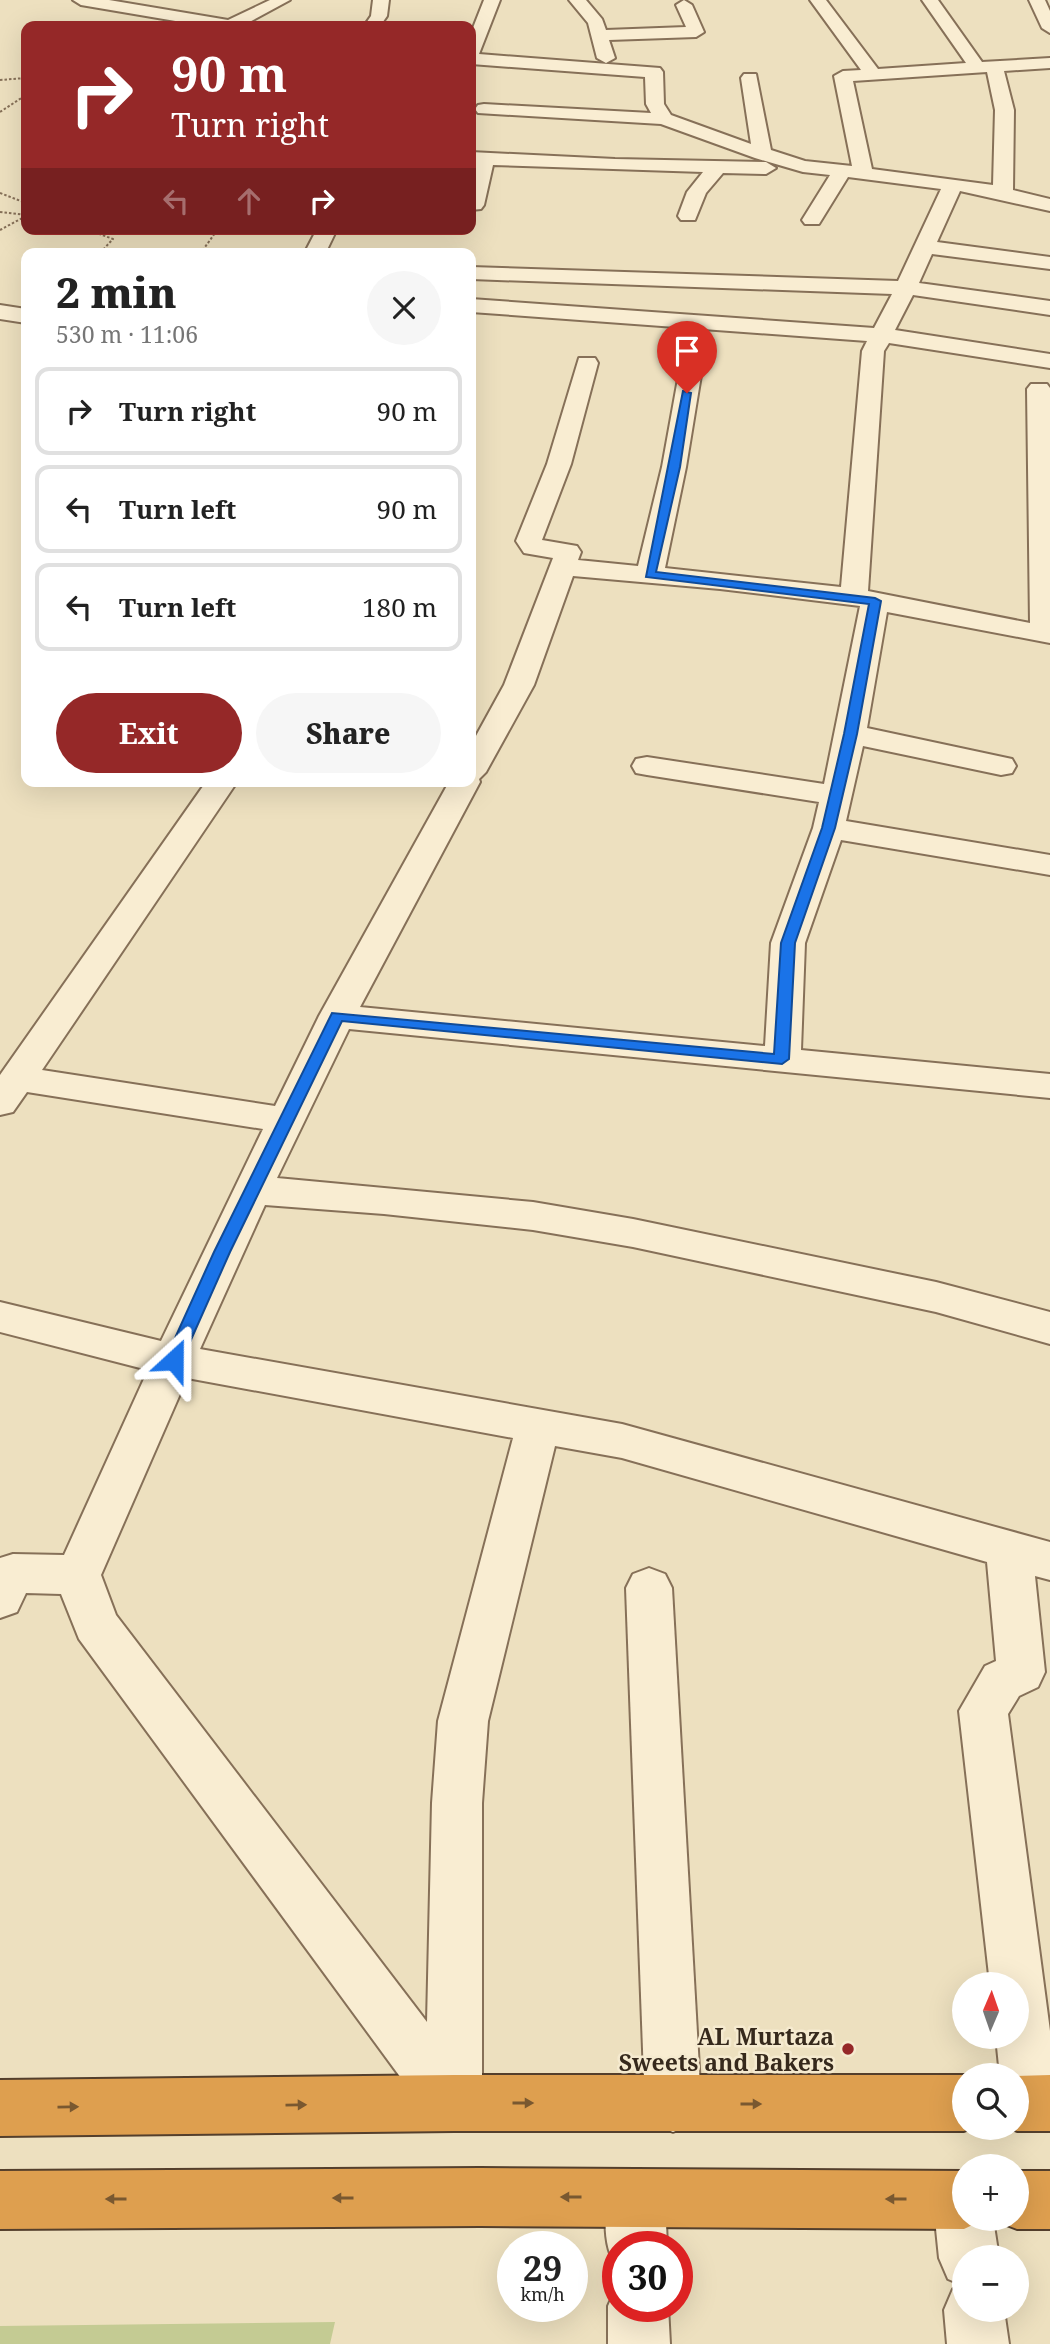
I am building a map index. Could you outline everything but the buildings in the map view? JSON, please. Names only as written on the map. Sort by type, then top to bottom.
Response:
[{"type":"highway","points":[[0,2108],[454,2103],[952,2103]]},
{"type":"highway","points":[[0,2200],[637,2222],[952,2208]]},
{"type":"highway","points":[[1029,2202],[1050,2200]]},
{"type":"street","points":[[81,0],[201,21]]},
{"type":"street","points":[[138,21],[167,0]]},
{"type":"street","points":[[241,21],[282,0]]},
{"type":"street","points":[[376,21],[379,16],[381,0]]},
{"type":"street","points":[[476,43],[492,0]]},
{"type":"street","points":[[577,0],[596,22],[607,67]]},
{"type":"street","points":[[818,0],[873,74]]},
{"type":"street","points":[[930,0],[985,67],[1000,77],[995,93],[1004,121],[1003,194]]},
{"type":"street","points":[[1037,0],[1050,28]]},
{"type":"street","points":[[601,36],[696,32],[684,5]]},
{"type":"street","points":[[476,56],[654,72],[655,104],[664,119]]},
{"type":"street","points":[[863,174],[843,76],[1050,64]]},
{"type":"street","points":[[750,78],[762,154]]},
{"type":"street","points":[[484,109],[664,119],[803,166],[953,185],[1050,205]]},
{"type":"street","points":[[476,182],[478,158],[615,165],[779,169],[803,166]]},
{"type":"street","points":[[688,216],[697,191],[718,167]]},
{"type":"street","points":[[812,220],[842,172]]},
{"type":"street","points":[[782,1059],[788,943],[829,828],[850,734],[864,599],[869,374],[873,351],[906,288],[953,185]]},
{"type":"street","points":[[925,247],[1050,263]]},
{"type":"street","points":[[476,273],[906,288],[1050,308]]},
{"type":"street","points":[[476,305],[882,335],[1050,361]]},
{"type":"street","points":[[0,312],[21,315]]},
{"type":"street","points":[[650,574],[674,467],[694,351]]},
{"type":"street","points":[[476,763],[519,685],[568,552],[533,547],[529,541],[559,464],[587,363]]},
{"type":"street","points":[[563,567],[650,574],[864,599],[1047,634],[1040,389]]},
{"type":"street","points":[[850,734],[1001,766]]},
{"type":"street","points":[[647,766],[836,795]]},
{"type":"street","points":[[219,787],[9,1091],[286,1120]]},
{"type":"street","points":[[454,2103],[96,1625],[78,1575],[286,1120],[337,1016],[462,787]]},
{"type":"street","points":[[829,828],[1050,865]]},
{"type":"street","points":[[337,1016],[1050,1086]]},
{"type":"street","points":[[252,1190],[519,1214],[633,1233],[936,1297],[1050,1328]]},
{"type":"street","points":[[0,1317],[174,1360],[622,1441],[1029,1555],[1021,1672],[1002,1681],[984,1711],[1015,1972]]},
{"type":"street","points":[[454,2103],[457,1803],[463,1721],[538,1426]]},
{"type":"street","points":[[0,1598],[13,1573],[78,1575]]},
{"type":"street","points":[[649,1588],[673,2104]]},
{"type":"street","points":[[1026,2049],[1033,2103]]},
{"type":"street","points":[[638,2322],[639,2344]]},
{"type":"street","points":[[975,2322],[978,2344]]},
{"type":"path","points":[[0,80],[21,78]]},
{"type":"path","points":[[0,112],[21,98]]},
{"type":"path","points":[[0,193],[21,201]]},
{"type":"path","points":[[0,212],[21,214]]},
{"type":"path","points":[[0,230],[21,218]]},
{"type":"path","points":[[102,235],[113,239],[105,248]]},
{"type":"green space","points":[[335,2322],[330,2344],[0,2344],[0,2326]]},
{"type":"place","name":"AL Murtaza Sweets and Bakers","points":[[848,2049]]},
{"type":"route","points":[[174,1360],[222,1252],[337,1016],[782,1059],[788,943],[829,828],[875,601],[650,574],[687,393]]}]
